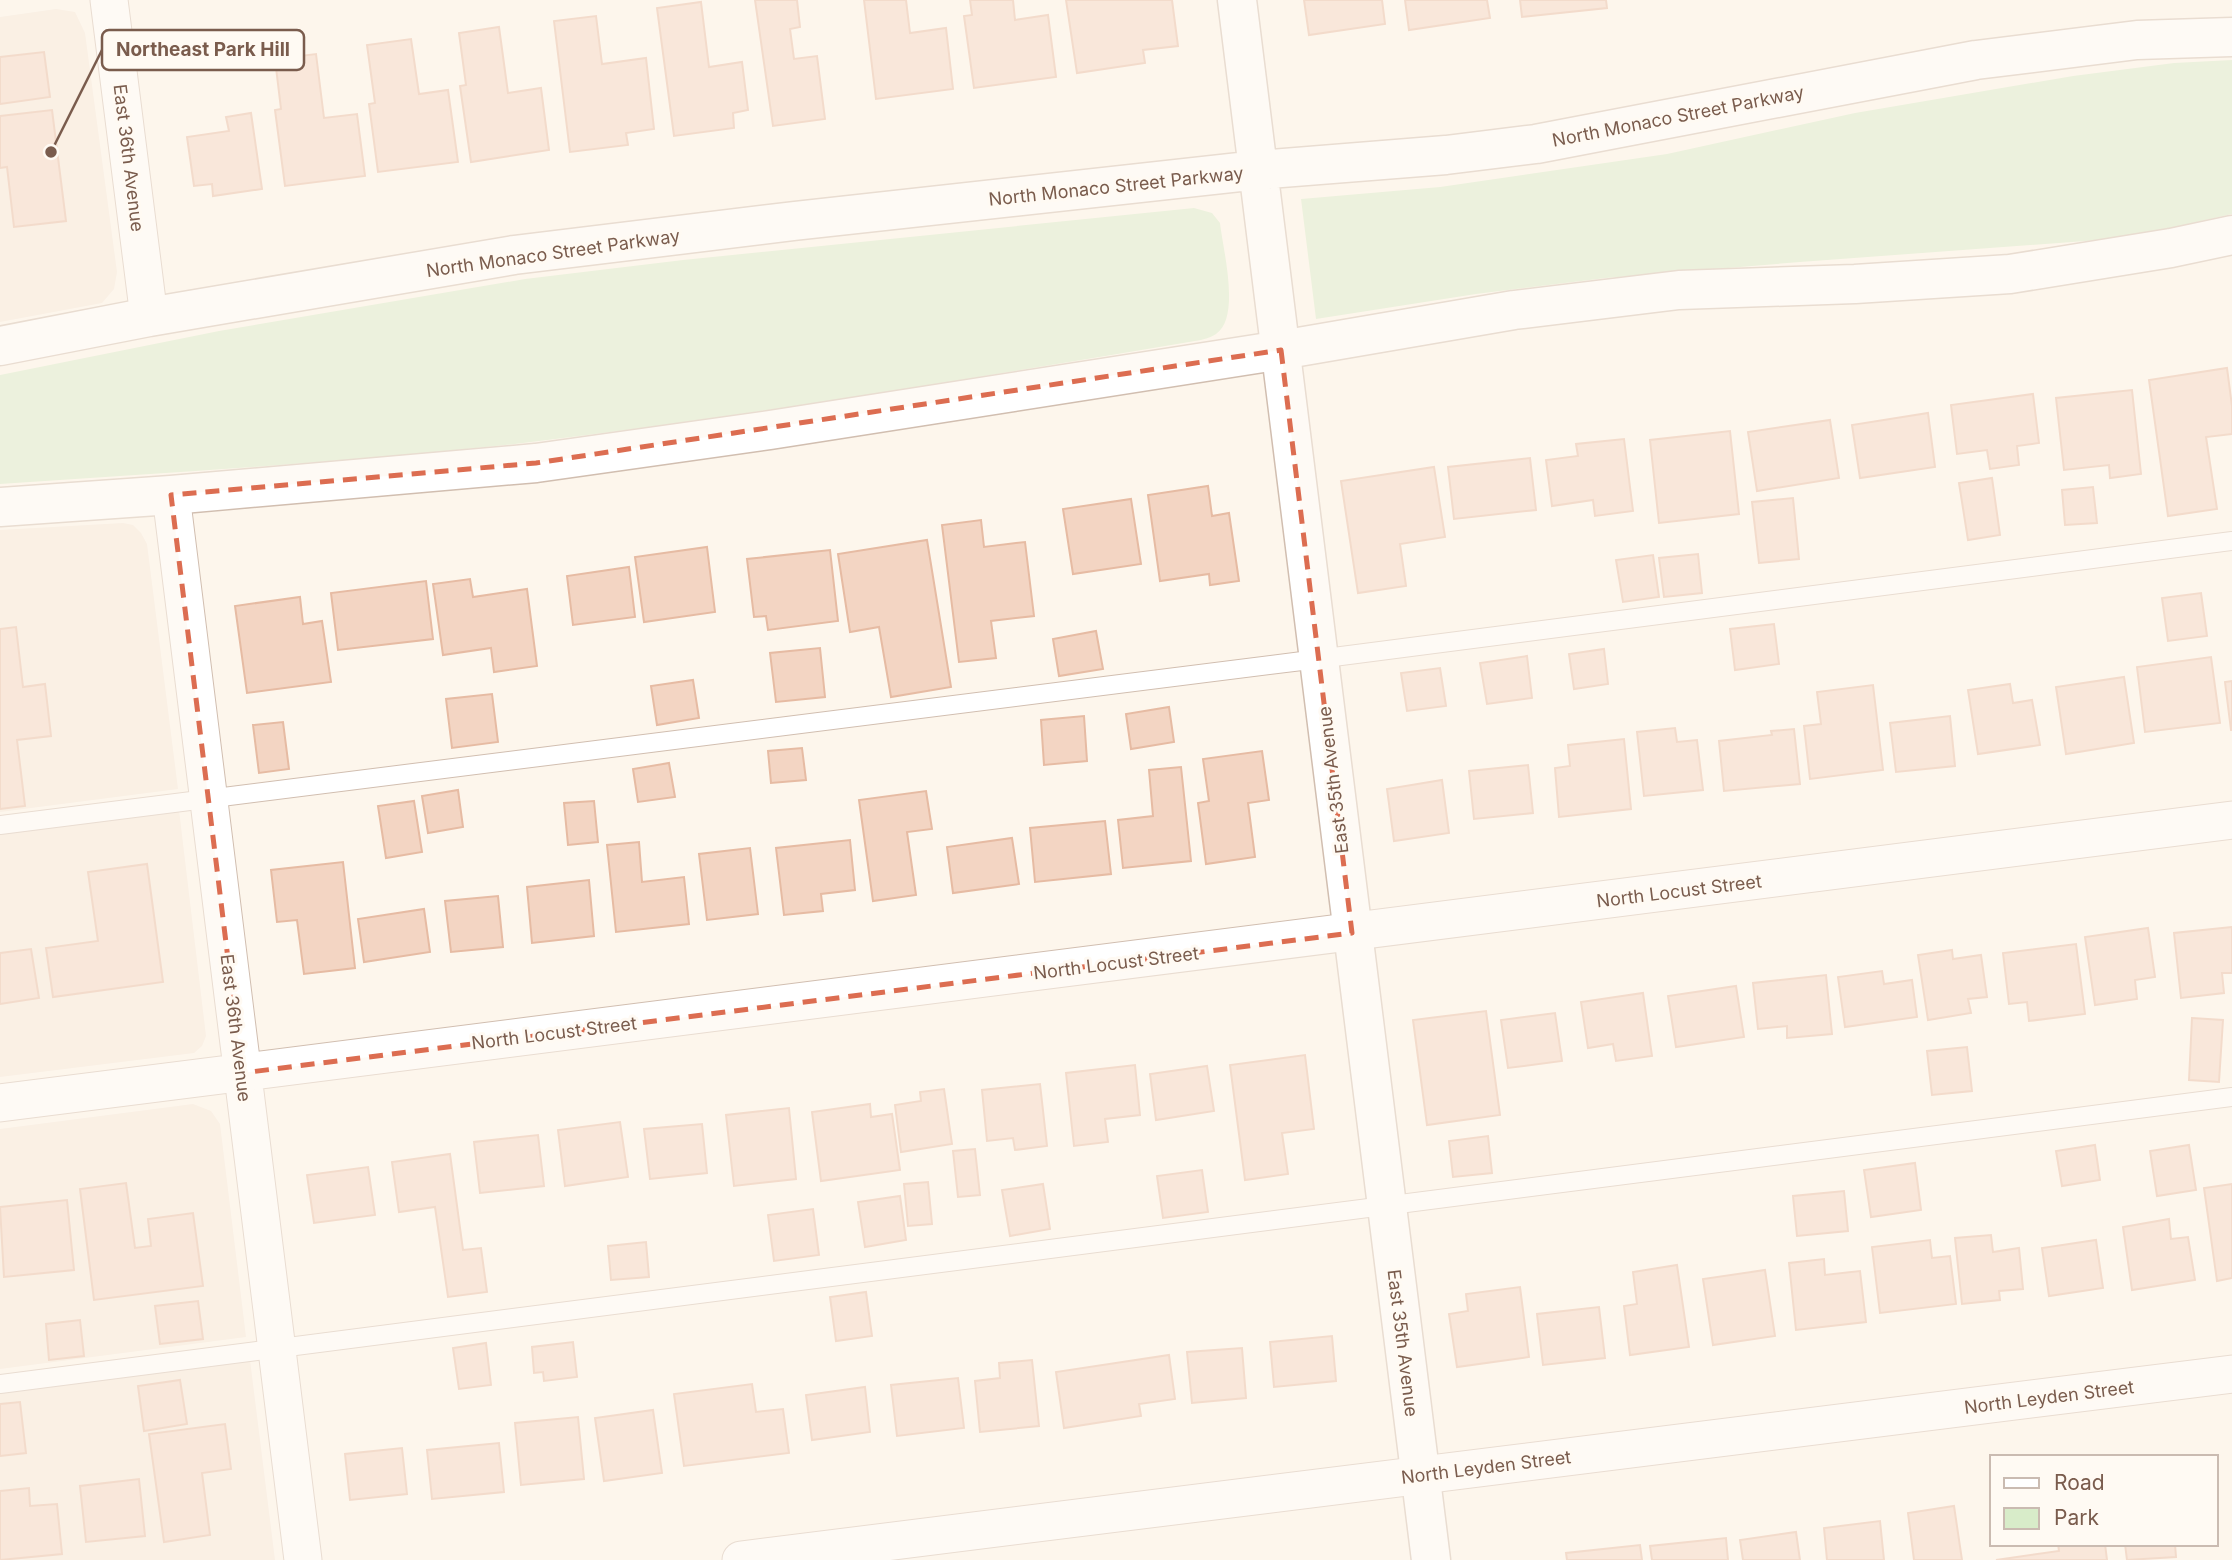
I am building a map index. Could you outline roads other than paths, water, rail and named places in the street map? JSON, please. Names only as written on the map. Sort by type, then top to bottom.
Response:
[{"type":"street","name":"East 36th Avenue","points":[[110,0],[149,317]]},
{"type":"street","name":"East 35th Avenue","points":[[1237,0],[1431,1560]]},
{"type":"street","name":"North Monaco Street Parkway","points":[[0,346],[149,317],[514,255],[1258,170],[1446,155],[1536,144],[1976,60],[2137,40],[2232,37]]},
{"type":"street","points":[[0,507],[536,463],[770,430],[1281,350],[1514,310],[1679,290],[1855,285],[2010,274],[2171,248],[2232,235]]},
{"type":"street","name":"East 36th Avenue","points":[[171,495],[303,1560]]},
{"type":"street","name":"North Locust Street","points":[[0,1103],[2232,820]]},
{"type":"street","name":"North Leyden Street","points":[[741,1560],[2232,1374]]},
{"type":"lane","points":[[0,825],[2232,541]]},
{"type":"lane","points":[[0,1384],[2232,1097]]},
{"type":"place","name":"Northeast Park Hill","points":[[51,152]]}]
